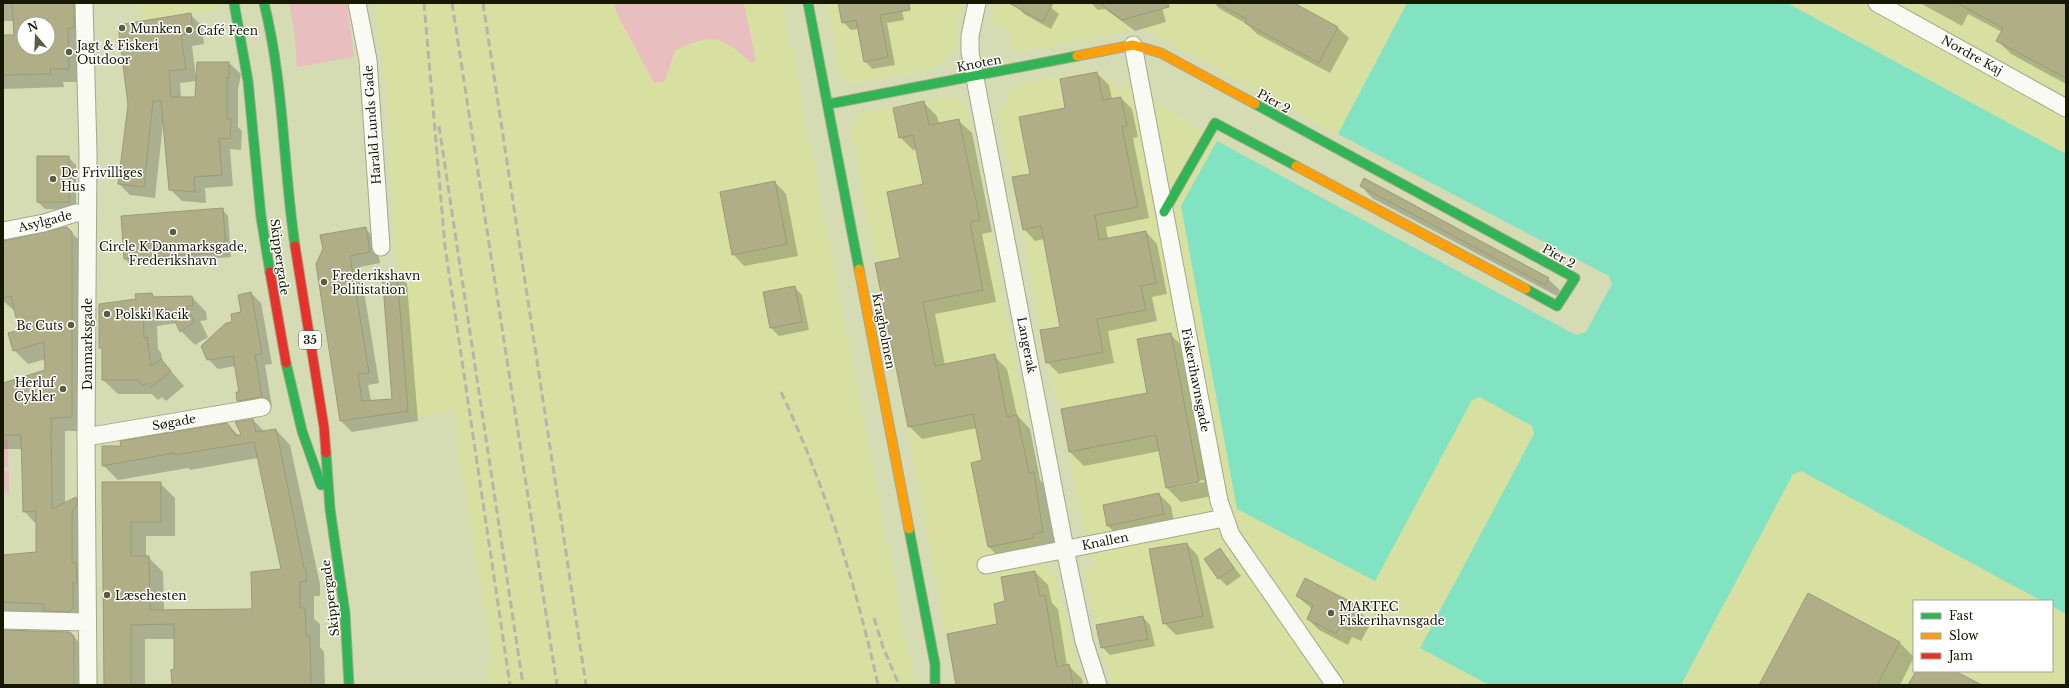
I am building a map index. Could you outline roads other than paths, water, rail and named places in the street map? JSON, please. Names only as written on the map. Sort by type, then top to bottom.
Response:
[{"type":"street","name":"Danmarksgade","points":[[84,3],[88,145],[86,437],[88,685]]},
{"type":"street","name":"Skippergade","points":[[234,3],[248,81],[264,238],[280,338],[302,430],[330,509]]},
{"type":"street","name":"Skippergade","points":[[264,3],[272,35],[280,90],[291,219],[324,427],[330,509],[345,613],[349,685]]},
{"type":"street","name":"Harald Lunds Gade","points":[[357,3],[368,60],[381,247]]},
{"type":"street","name":"Kragholmen","points":[[808,3],[829,104],[935,664],[936,685]]},
{"type":"street","name":"Langerak","points":[[978,3],[970,36],[970,52],[1065,549],[1084,640],[1098,685]]},
{"type":"street","name":"Nordre Kaj","points":[[1877,3],[2066,108]]},
{"type":"street","name":"Knoten","points":[[829,104],[1133,45]]},
{"type":"street","name":"Fiskerihavnsgade","points":[[1133,45],[1219,501],[1224,518],[1232,535],[1262,582],[1335,685]]},
{"type":"street","name":"Pier 2","points":[[1133,45],[1161,53],[1575,278],[1557,306],[1215,123],[1164,212]]},
{"type":"street","name":"Asylgade","points":[[3,231],[44,223],[76,213],[87,213]]},
{"type":"street","name":"Søgade","points":[[86,437],[262,407]]},
{"type":"street","name":"Knallen","points":[[986,565],[1224,518]]},
{"type":"street","points":[[3,620],[87,622]]},
{"type":"street","name":"Kragholmen","points":[[935,664],[943,685]]},
{"type":"railway","points":[[424,3],[445,246],[510,685]]},
{"type":"railway","points":[[452,3],[557,685]]},
{"type":"railway","points":[[483,3],[586,685]]},
{"type":"railway","points":[[439,126],[523,685]]},
{"type":"railway","points":[[781,392],[812,463],[838,536],[860,610],[878,685]]},
{"type":"railway","points":[[874,618],[883,647],[899,685]]},
{"type":"place","name":"Munken","points":[[122,28]]},
{"type":"place","name":"Café Feen","points":[[189,30]]},
{"type":"place","name":"Jagt & Fiskeri Outdoor","points":[[69,52]]},
{"type":"place","name":"De Frivilliges Hus","points":[[53,179]]},
{"type":"place","name":"Circle K Danmarksgade, Frederikshavn","points":[[173,232]]},
{"type":"place","name":"Frederikshavn Politistation","points":[[324,282]]},
{"type":"place","name":"Polski Kacik","points":[[107,314]]},
{"type":"place","name":"Bc Cuts","points":[[71,325]]},
{"type":"place","name":"Herluf Cykler","points":[[63,389]]},
{"type":"place","name":"Læsehesten","points":[[107,595]]},
{"type":"place","name":"MARTEC Fiskerihavnsgade","points":[[1331,613]]}]
